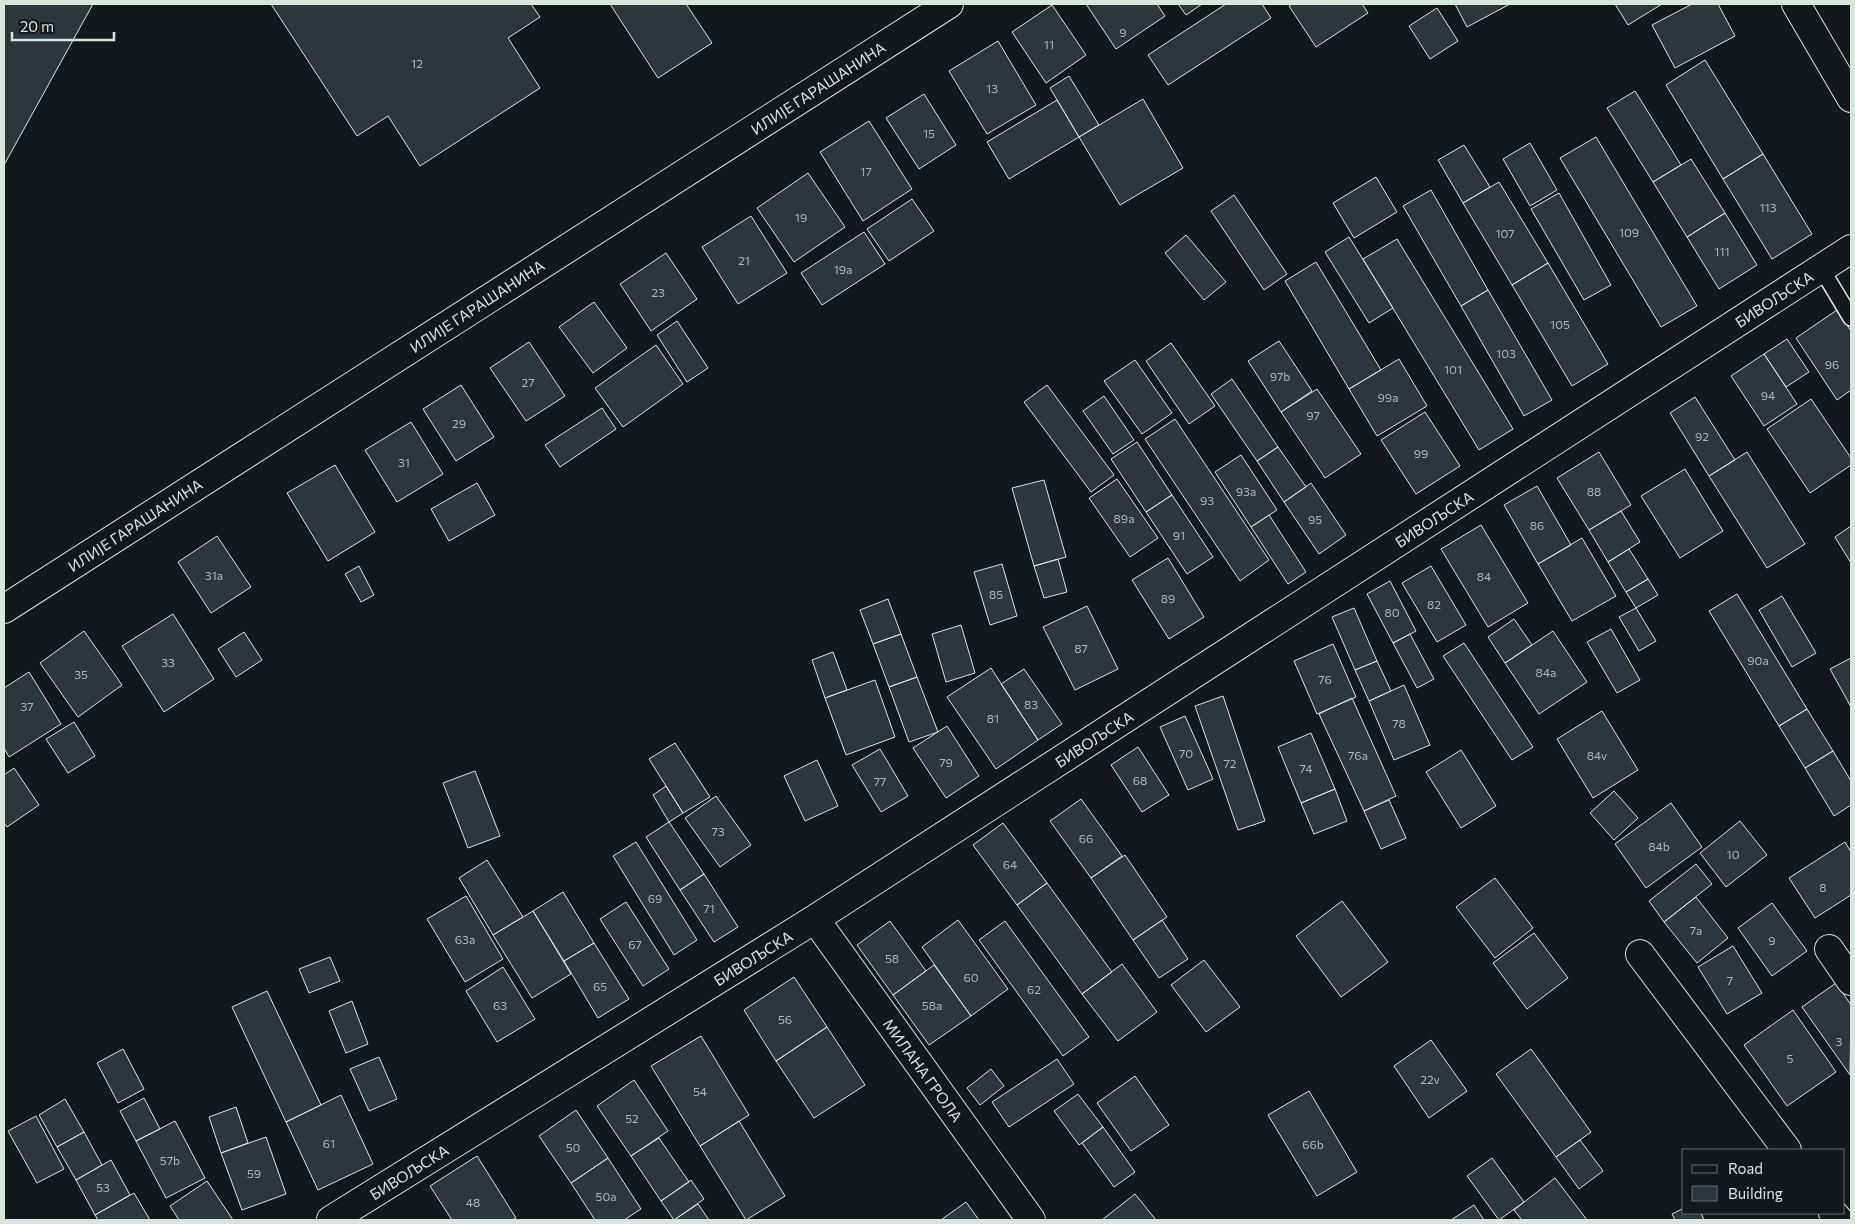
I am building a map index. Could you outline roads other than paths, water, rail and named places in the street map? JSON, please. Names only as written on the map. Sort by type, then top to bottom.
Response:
[{"type":"street","name":"ИЛИЈЕ ГАРАШАНИНА","points":[[4,609],[949,4]]},
{"type":"street","points":[[1796,4],[1851,98]]},
{"type":"street","name":"БИВОЉСКА","points":[[331,1220],[815,919],[1851,249]]},
{"type":"street","name":"МИЛАНА ГРОЛА","points":[[815,919],[1031,1220]]},
{"type":"street","points":[[1829,949],[1851,981]]},
{"type":"street","points":[[1640,954],[1786,1149]]},
{"type":"lane","points":[[1821,268],[1851,318]]}]
